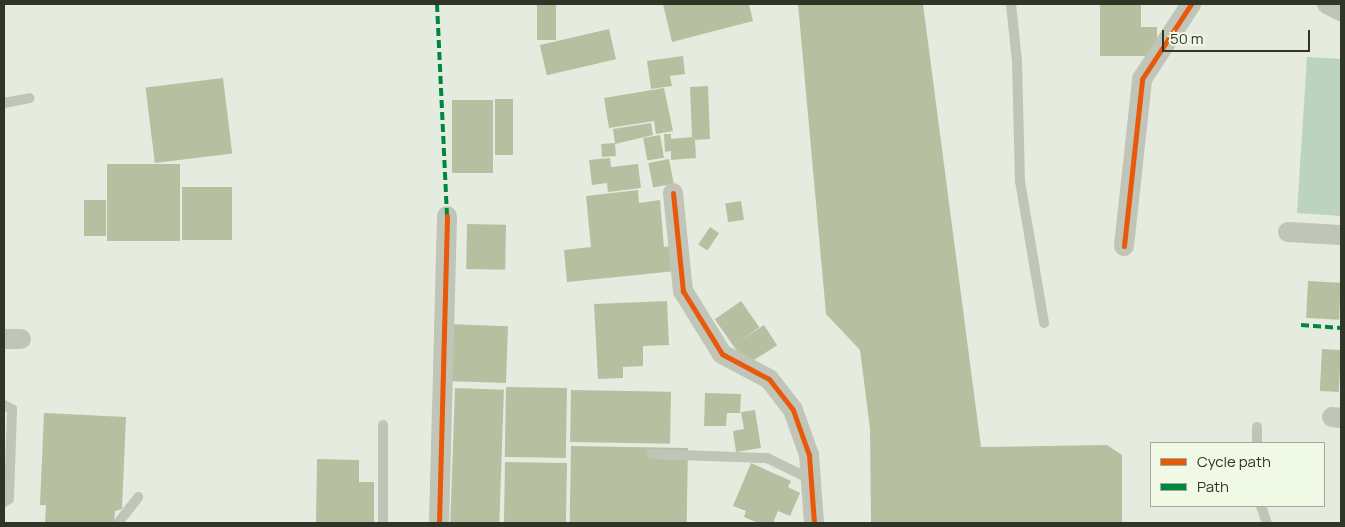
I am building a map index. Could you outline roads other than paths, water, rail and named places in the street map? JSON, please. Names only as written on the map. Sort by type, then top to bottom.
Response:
[{"type":"street","points":[[1124,246],[1142,79],[1191,4]]},
{"type":"street","points":[[1327,4],[1341,11]]},
{"type":"street","points":[[673,193],[683,291],[722,354],[769,380],[794,410],[808,454],[814,523]]},
{"type":"street","points":[[439,523],[447,216]]},
{"type":"street","points":[[1288,232],[1341,235]]},
{"type":"lane","points":[[1011,4],[1016,61],[1020,180],[1044,323]]},
{"type":"lane","points":[[4,103],[30,98]]},
{"type":"lane","points":[[4,405],[12,409],[9,499],[4,502]]},
{"type":"lane","points":[[383,425],[383,523]]},
{"type":"lane","points":[[1257,427],[1257,442]]},
{"type":"lane","points":[[652,454],[767,458],[810,479]]},
{"type":"lane","points":[[118,523],[138,497]]},
{"type":"lane","points":[[1261,507],[1267,523]]}]
